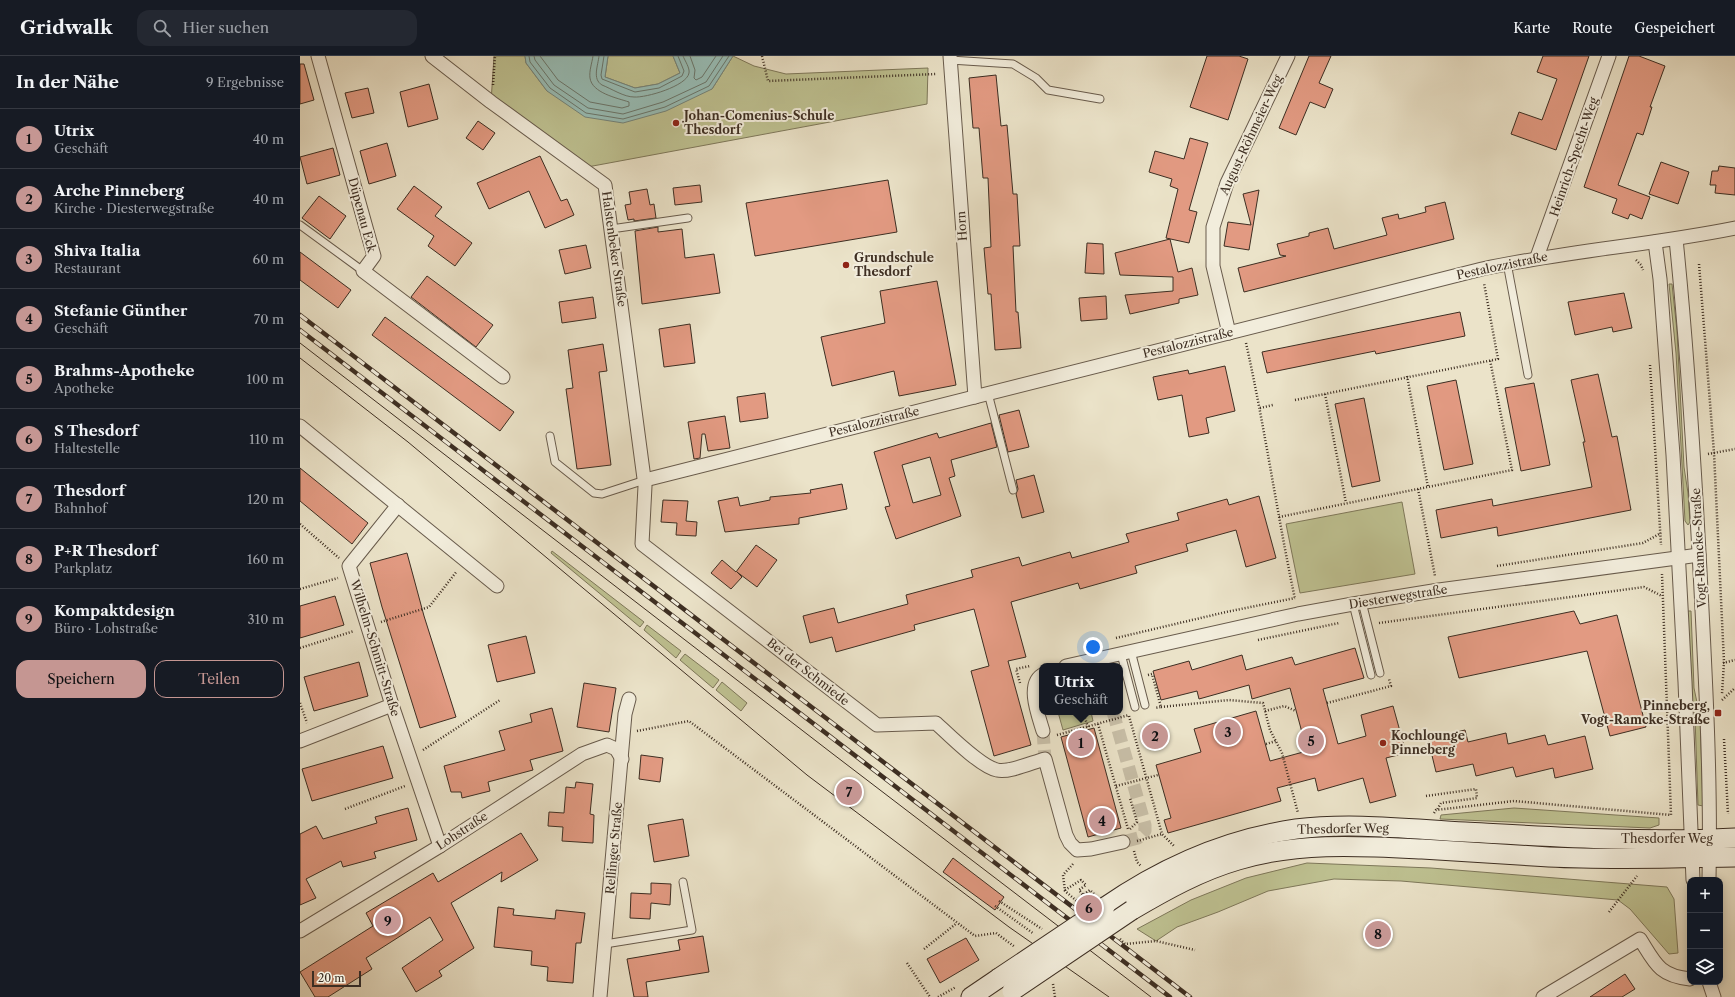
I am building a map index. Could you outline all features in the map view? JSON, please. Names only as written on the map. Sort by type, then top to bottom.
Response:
[{"type":"street","name":"Düpenau Eck","points":[[318,56],[374,256],[363,271],[503,377]]},
{"type":"street","name":"Halstenbeker Straße","points":[[432,56],[491,102],[605,185],[645,480]]},
{"type":"street","name":"August-Röhmeier-Weg","points":[[1229,333],[1213,266],[1213,227],[1227,184],[1288,56]]},
{"type":"street","name":"Heinrich-Specht-Weg","points":[[1537,257],[1609,56]]},
{"type":"street","name":"Horn","points":[[950,58],[975,397]]},
{"type":"street","name":"Pestalozzistraße","points":[[645,480],[1507,263],[1537,257],[1676,239],[1735,228]]},
{"type":"street","name":"Vogt-Ramcke-Straße","points":[[1676,239],[1694,456],[1707,713],[1704,852]]},
{"type":"street","name":"Vogt-Ramcke-Straße","points":[[1655,242],[1660,287],[1679,558],[1691,840]]},
{"type":"street","points":[[300,426],[498,586]]},
{"type":"street","name":"Bei der Schmiede","points":[[645,480],[642,544],[877,725],[936,723],[983,764],[998,771],[1008,770],[1045,759],[1066,835],[1070,843],[1077,850]]},
{"type":"street","name":"Wilhelm-Schmitt-Straße","points":[[398,505],[350,570],[392,705],[440,846]]},
{"type":"street","name":"Diesterwegstraße","points":[[1100,662],[1126,652],[1298,614],[1358,603],[1439,590],[1699,555]]},
{"type":"street","points":[[1039,677],[1036,682],[1034,696],[1039,711]]},
{"type":"street","name":"Rellinger Straße","points":[[600,997],[625,714],[629,699]]},
{"type":"street","points":[[306,739],[392,705]]},
{"type":"street","points":[[1040,715],[1047,734]]},
{"type":"street","name":"Lohstraße","points":[[300,931],[440,846],[582,754],[607,745],[616,749],[622,759]]},
{"type":"street","name":"Thesdorfer Weg","points":[[971,997],[1005,989],[1199,854],[1234,842],[1297,829],[1359,827],[1592,839],[1691,840],[1704,852]]},
{"type":"street","points":[[1077,850],[1091,850],[1127,838]]},
{"type":"street","name":"Thesdorfer Weg","points":[[1704,852],[1735,838]]},
{"type":"street","name":"Thesdorfer Weg","points":[[1126,904],[1210,869],[1240,859],[1296,848],[1361,846],[1570,858],[1704,852],[1735,857]]},
{"type":"street","points":[[1694,877],[1704,852]]},
{"type":"street","points":[[1704,852],[1708,877]]},
{"type":"street","points":[[1543,997],[1640,940],[1658,968],[1675,978],[1687,979]]},
{"type":"street","points":[[1711,985],[1714,997]]},
{"type":"lane","points":[[950,58],[1007,62],[1036,78],[1048,90],[1100,99]]},
{"type":"lane","points":[[611,229],[688,218]]},
{"type":"lane","points":[[300,225],[363,271]]},
{"type":"lane","points":[[1507,263],[1528,375]]},
{"type":"lane","points":[[988,393],[1013,490]]},
{"type":"lane","points":[[550,436],[555,462],[594,493],[602,494],[645,480]]},
{"type":"lane","points":[[1358,603],[1357,619],[1371,675]]},
{"type":"lane","points":[[1358,603],[1368,621],[1380,673]]},
{"type":"lane","points":[[1126,652],[1146,707]]},
{"type":"lane","points":[[1126,652],[1135,710]]},
{"type":"lane","points":[[605,944],[692,930],[683,882]]},
{"type":"path","points":[[491,102],[495,56]]},
{"type":"path","points":[[762,56],[768,82],[951,74]]},
{"type":"path","points":[[1634,259],[1641,265],[1643,272]]},
{"type":"path","points":[[1699,264],[1714,453],[1724,662],[1722,708]]},
{"type":"path","points":[[1296,400],[1407,376],[1498,359],[1482,269]]},
{"type":"path","points":[[1243,329],[1260,408],[1298,614]]},
{"type":"path","points":[[1279,517],[1512,470],[1490,360]]},
{"type":"path","points":[[1436,810],[1514,801],[1671,815],[1662,596],[1662,561],[1650,360]]},
{"type":"path","points":[[1407,376],[1428,487]]},
{"type":"path","points":[[1325,394],[1346,503]]},
{"type":"path","points":[[1260,408],[1274,405]]},
{"type":"path","points":[[1694,456],[1735,449]]},
{"type":"path","points":[[1418,489],[1439,590]]},
{"type":"path","points":[[300,524],[350,570],[300,589]]},
{"type":"path","points":[[300,648],[429,607],[466,560]]},
{"type":"path","points":[[1368,621],[1375,623],[1644,587],[1662,596]]},
{"type":"path","points":[[1256,640],[1357,619]]},
{"type":"path","points":[[1016,669],[1022,668]]},
{"type":"path","points":[[1327,703],[1391,686],[1389,678]]},
{"type":"path","points":[[1722,700],[1735,688]]},
{"type":"path","points":[[411,758],[500,700]]},
{"type":"path","points":[[1146,707],[1161,707],[1228,700],[1263,703],[1270,730],[1282,753],[1298,812],[1298,819]]},
{"type":"path","points":[[1159,701],[1161,707]]},
{"type":"path","points":[[300,703],[306,739]]},
{"type":"path","points":[[1265,711],[1284,706],[1296,711]]},
{"type":"path","points":[[1047,734],[1088,727],[1129,715],[1135,710]]},
{"type":"path","points":[[1085,715],[1088,727]]},
{"type":"path","points":[[1129,715],[1141,753],[1146,778],[1162,834],[1174,846]]},
{"type":"path","points":[[624,734],[689,721],[956,923],[975,936],[996,934],[1021,951]]},
{"type":"path","points":[[1098,724],[1116,786],[1127,838],[1162,834]]},
{"type":"path","points":[[1724,738],[1728,814]]},
{"type":"path","points":[[1266,744],[1276,741]]},
{"type":"path","points":[[1116,786],[1158,775]]},
{"type":"path","points":[[345,809],[418,780]]},
{"type":"path","points":[[1426,796],[1476,789],[1477,798],[1440,803],[1431,816]]},
{"type":"path","points":[[1130,798],[1137,822]]},
{"type":"path","points":[[1077,850],[1074,864],[1064,875],[1065,890],[1081,880],[1086,885],[1079,890],[1083,894],[1090,890],[1092,892]]},
{"type":"path","points":[[1609,912],[1640,872]]},
{"type":"path","points":[[999,901],[1036,926]]},
{"type":"path","points":[[995,906],[1027,930]]},
{"type":"path","points":[[924,949],[956,923]]},
{"type":"path","points":[[1125,944],[1156,941],[1195,950]]},
{"type":"path","points":[[907,962],[930,997]]},
{"type":"path","points":[[1053,981],[1055,997]]},
{"type":"green space","name":"Johan-Comenius-Schule Thesdorf","points":[[494,56],[525,56],[526,63],[547,91],[712,89],[733,56],[754,66],[786,74],[928,68],[927,104],[582,168],[491,102]]},
{"type":"green space","points":[[608,56],[673,56],[680,73],[658,84],[635,88],[605,77]]},
{"type":"green space","points":[[1669,284],[1672,284],[1677,331],[1684,467],[1690,522],[1688,525],[1685,521],[1676,353]]},
{"type":"green space","points":[[1402,502],[1415,574],[1300,593],[1286,524]]},
{"type":"green space","points":[[552,551],[644,622],[640,627],[551,553]]},
{"type":"green space","points":[[1687,611],[1691,611],[1694,688],[1700,717],[1703,806],[1698,805],[1695,717],[1690,688]]},
{"type":"green space","points":[[647,625],[681,651],[676,658],[644,630]]},
{"type":"green space","points":[[685,654],[719,680],[713,688],[680,660]]},
{"type":"green space","points":[[722,682],[747,703],[741,711],[716,690]]},
{"type":"green space","points":[[1059,715],[1092,715],[1093,721],[1063,730]]},
{"type":"green space","points":[[1514,808],[1659,818],[1659,825],[1650,828],[1440,819],[1441,815]]},
{"type":"green space","points":[[1307,863],[1431,868],[1667,887],[1674,899],[1678,953],[1669,954],[1630,909],[1618,900],[1401,881],[1334,879],[1268,891],[1177,927],[1156,941],[1137,929],[1191,900],[1246,878]]},
{"type":"water","points":[[525,56],[608,56],[605,77],[635,88],[658,84],[680,73],[673,56],[733,56],[712,89],[666,111],[623,123],[585,117],[547,91],[526,63]]},
{"type":"building","points":[[1207,56],[1239,56],[1248,59],[1228,120],[1190,107]]},
{"type":"building","points":[[1309,56],[1331,56],[1319,83],[1333,89],[1325,108],[1310,102],[1296,135],[1279,128]]},
{"type":"building","points":[[1543,56],[1589,56],[1556,150],[1511,134],[1519,112],[1542,120],[1557,79],[1537,72]]},
{"type":"building","points":[[1629,56],[1639,56],[1665,66],[1650,107],[1652,107],[1643,135],[1637,133],[1618,185],[1650,197],[1642,219],[1630,214],[1628,219],[1612,213],[1617,199],[1584,187]]},
{"type":"building","points":[[300,64],[304,64],[314,100],[300,104]]},
{"type":"building","points":[[996,75],[1001,126],[1007,125],[1013,194],[1017,194],[1020,246],[1013,246],[1016,312],[1018,312],[1021,348],[995,350],[991,294],[988,294],[984,248],[991,247],[988,178],[983,178],[979,128],[973,128],[969,78]]},
{"type":"building","points":[[429,84],[438,119],[408,127],[400,92]]},
{"type":"building","points":[[368,88],[374,113],[352,118],[345,93]]},
{"type":"building","points":[[478,121],[495,133],[483,150],[466,138]]},
{"type":"building","points":[[1190,138],[1208,143],[1189,210],[1197,212],[1189,243],[1166,238],[1178,189],[1170,186],[1172,179],[1149,172],[1155,151],[1184,159]]},
{"type":"building","points":[[387,143],[396,176],[369,184],[360,151]]},
{"type":"building","points":[[333,148],[340,175],[307,184],[300,157]]},
{"type":"building","points":[[540,156],[561,201],[567,199],[574,215],[545,228],[529,191],[489,209],[477,183]]},
{"type":"building","points":[[1661,162],[1689,172],[1678,204],[1649,194]]},
{"type":"building","points":[[1719,166],[1735,168],[1735,195],[1715,193],[1716,185],[1710,185],[1712,171],[1718,171]]},
{"type":"building","points":[[888,180],[897,232],[755,256],[746,203]]},
{"type":"building","points":[[700,185],[702,202],[675,205],[673,188]]},
{"type":"building","points":[[414,186],[442,207],[435,216],[472,243],[455,266],[428,246],[434,236],[397,209]]},
{"type":"building","points":[[647,189],[650,205],[654,204],[656,218],[634,221],[634,219],[628,220],[625,205],[631,204],[629,192]]},
{"type":"building","points":[[1259,190],[1249,250],[1224,246],[1228,222],[1251,225],[1243,194]]},
{"type":"building","points":[[319,196],[346,216],[330,239],[302,218]]},
{"type":"building","points":[[1445,202],[1454,239],[1244,292],[1238,268],[1286,256],[1280,255],[1277,244],[1309,236],[1309,233],[1328,228],[1334,249],[1387,235],[1382,218],[1398,214],[1399,219],[1426,212],[1425,207]]},
{"type":"building","points":[[658,227],[658,232],[682,229],[685,258],[714,254],[720,293],[642,304],[635,231]]},
{"type":"building","points":[[1170,239],[1178,272],[1192,268],[1198,295],[1179,299],[1179,303],[1130,314],[1125,295],[1173,291],[1173,277],[1120,275],[1115,253]]},
{"type":"building","points":[[1087,243],[1103,244],[1104,274],[1085,273]]},
{"type":"building","points":[[586,245],[591,268],[565,274],[559,250]]},
{"type":"building","points":[[300,252],[351,290],[338,308],[300,280]]},
{"type":"building","points":[[427,276],[493,325],[476,347],[411,297]]},
{"type":"building","points":[[937,281],[956,385],[899,396],[894,371],[832,386],[821,337],[885,323],[880,291]]},
{"type":"building","points":[[1624,293],[1632,328],[1613,332],[1612,327],[1575,335],[1568,302]]},
{"type":"building","points":[[1106,296],[1107,319],[1081,321],[1079,298]]},
{"type":"building","points":[[593,297],[596,318],[562,323],[559,302]]},
{"type":"building","points":[[1460,312],[1465,336],[1376,354],[1375,351],[1267,373],[1262,352]]},
{"type":"building","points":[[385,317],[514,412],[500,431],[372,335]]},
{"type":"building","points":[[690,324],[695,363],[664,367],[659,329]]},
{"type":"building","points":[[603,344],[607,371],[599,372],[611,465],[577,469],[566,389],[573,388],[568,350]]},
{"type":"building","points":[[1225,366],[1235,411],[1206,418],[1209,433],[1189,437],[1182,395],[1158,400],[1153,377],[1188,370],[1189,374]]},
{"type":"building","points":[[1598,374],[1612,437],[1617,436],[1631,510],[1498,536],[1497,527],[1441,538],[1436,510],[1492,499],[1493,506],[1592,487],[1583,442],[1585,442],[1571,380]]},
{"type":"building","points":[[1456,380],[1473,464],[1444,470],[1427,386]]},
{"type":"building","points":[[1534,383],[1550,465],[1521,471],[1505,388]]},
{"type":"building","points":[[765,393],[768,418],[740,422],[737,397]]},
{"type":"building","points":[[1364,398],[1380,481],[1352,487],[1335,404]]},
{"type":"building","points":[[1019,410],[1029,447],[1008,452],[999,415]]},
{"type":"building","points":[[725,416],[730,448],[708,451],[705,434],[702,434],[700,458],[694,459],[688,422]]},
{"type":"building","points":[[991,423],[997,447],[951,460],[955,476],[949,478],[961,516],[896,539],[885,507],[890,506],[874,452],[937,433],[939,438]],"holes":[[[930,457],[941,495],[913,503],[902,465]]]},
{"type":"building","points":[[300,468],[368,523],[352,544],[300,501]]},
{"type":"building","points":[[1034,475],[1044,512],[1022,518],[1016,494],[1018,489],[1016,480]]},
{"type":"building","points":[[842,484],[847,509],[799,518],[799,524],[725,532],[718,501],[738,497],[740,506],[770,500],[770,497],[811,493],[810,490]]},
{"type":"building","points":[[1259,496],[1276,558],[1246,567],[1236,530],[1186,544],[1188,551],[1135,566],[1137,573],[1080,589],[1078,583],[1011,602],[1026,657],[1008,661],[1031,745],[994,756],[971,671],[989,666],[974,609],[914,625],[915,630],[836,652],[832,637],[810,643],[803,616],[834,608],[838,623],[908,604],[906,595],[973,577],[971,570],[1019,557],[1022,566],[1070,552],[1072,558],[1129,542],[1126,534],[1179,520],[1177,513],[1227,499],[1229,505]]},
{"type":"building","points":[[663,500],[688,501],[686,521],[697,522],[696,536],[676,535],[677,523],[661,522]]},
{"type":"building","points":[[756,545],[777,560],[757,587],[737,572],[742,577],[731,589],[711,573],[722,560],[736,572]]},
{"type":"building","points":[[407,553],[424,616],[456,717],[420,728],[382,607],[370,563]]},
{"type":"building","points":[[335,596],[344,625],[300,638],[300,606]]},
{"type":"building","points":[[1574,611],[1580,624],[1617,615],[1646,727],[1610,736],[1587,651],[1459,678],[1448,637]]},
{"type":"building","points":[[526,636],[535,673],[497,682],[488,645]]},
{"type":"building","points":[[1355,648],[1364,678],[1323,689],[1338,744],[1366,736],[1361,715],[1393,706],[1406,753],[1386,758],[1396,796],[1370,803],[1363,778],[1318,791],[1315,778],[1277,788],[1281,801],[1168,833],[1164,820],[1171,818],[1156,765],[1201,752],[1194,729],[1256,711],[1270,761],[1307,751],[1290,688],[1252,699],[1249,685],[1199,699],[1197,691],[1161,700],[1153,671],[1189,661],[1192,670],[1242,655],[1246,670],[1292,657],[1295,665]]},
{"type":"building","points":[[359,662],[368,696],[314,711],[304,677]]},
{"type":"building","points":[[584,683],[616,688],[609,732],[577,727]]},
{"type":"building","points":[[552,708],[563,751],[530,760],[533,770],[488,782],[490,791],[462,798],[461,792],[451,792],[444,766],[505,750],[499,731],[532,722],[530,714]]},
{"type":"building","points":[[1094,728],[1121,828],[1088,837],[1061,737]]},
{"type":"building","points":[[1465,730],[1468,742],[1506,733],[1508,744],[1545,735],[1548,745],[1585,736],[1593,769],[1555,778],[1553,768],[1516,777],[1513,767],[1476,776],[1473,764],[1436,772],[1428,739]]},
{"type":"building","points":[[383,746],[393,778],[312,801],[302,769]]},
{"type":"building","points":[[641,755],[663,758],[660,782],[639,779]]},
{"type":"building","points":[[576,782],[593,784],[590,814],[594,815],[593,843],[562,841],[563,827],[548,826],[549,812],[564,813],[566,787],[575,788]]},
{"type":"building","points":[[408,808],[417,840],[374,852],[376,858],[343,867],[341,861],[306,879],[316,898],[300,905],[300,834],[316,826],[323,839],[377,823],[375,817]]},
{"type":"building","points":[[683,819],[689,856],[654,862],[648,825]]},
{"type":"building","points":[[521,833],[538,860],[501,882],[502,872],[451,903],[474,948],[439,971],[442,976],[416,992],[402,968],[443,940],[430,917],[366,958],[372,969],[328,997],[315,997],[300,972],[373,926],[366,913],[433,873],[438,882]]},
{"type":"building","points":[[953,858],[1004,897],[995,910],[943,872]]},
{"type":"building","points":[[651,883],[671,884],[670,905],[651,903],[650,919],[630,918],[631,893],[651,894]]},
{"type":"building","points":[[498,907],[514,909],[513,915],[555,919],[556,910],[585,913],[581,943],[576,943],[573,983],[547,981],[548,967],[531,965],[532,951],[494,947]]},
{"type":"building","points":[[703,936],[709,972],[646,982],[648,997],[634,997],[627,959],[680,950],[678,940]]},
{"type":"building","points":[[966,938],[979,960],[940,983],[927,959]]},
{"type":"building","points":[[1625,974],[1635,989],[1622,997],[1590,997]]},
{"type":"tunnel","points":[[1114,715],[1145,825],[1145,831],[1138,838],[1123,842]]},
{"type":"tunnel","points":[[1043,731],[1045,759]]},
{"type":"tram line","points":[[300,343],[1151,997]]},
{"type":"tram line","points":[[300,358],[408,442],[807,775],[1009,927],[1109,997]]},
{"type":"railway","points":[[300,315],[1190,997]]},
{"type":"railway","points":[[300,330],[1170,997]]},
{"type":"place","name":"Johan-Comenius-Schule Thesdorf","points":[[676,123]]},
{"type":"place","name":"Grundschule Thesdorf","points":[[846,265]]},
{"type":"place","name":"Pinneberg, Vogt-Ramcke-Straße","points":[[1718,713]]},
{"type":"place","name":"Shiva Italia","points":[[1228,732]]},
{"type":"place","name":"Arche Pinneberg","points":[[1155,736]]},
{"type":"place","name":"Brahms-Apotheke","points":[[1311,741]]},
{"type":"place","name":"Utrix","points":[[1081,743]]},
{"type":"place","name":"Kochlounge Pinneberg","points":[[1383,743]]},
{"type":"place","name":"Thesdorf","points":[[849,792]]},
{"type":"place","name":"Stefanie Günther","points":[[1102,821]]},
{"type":"place","name":"S Thesdorf","points":[[1089,908]]},
{"type":"place","name":"Kompaktdesign","points":[[388,921]]},
{"type":"place","name":"P+R Thesdorf","points":[[1378,934]]}]
